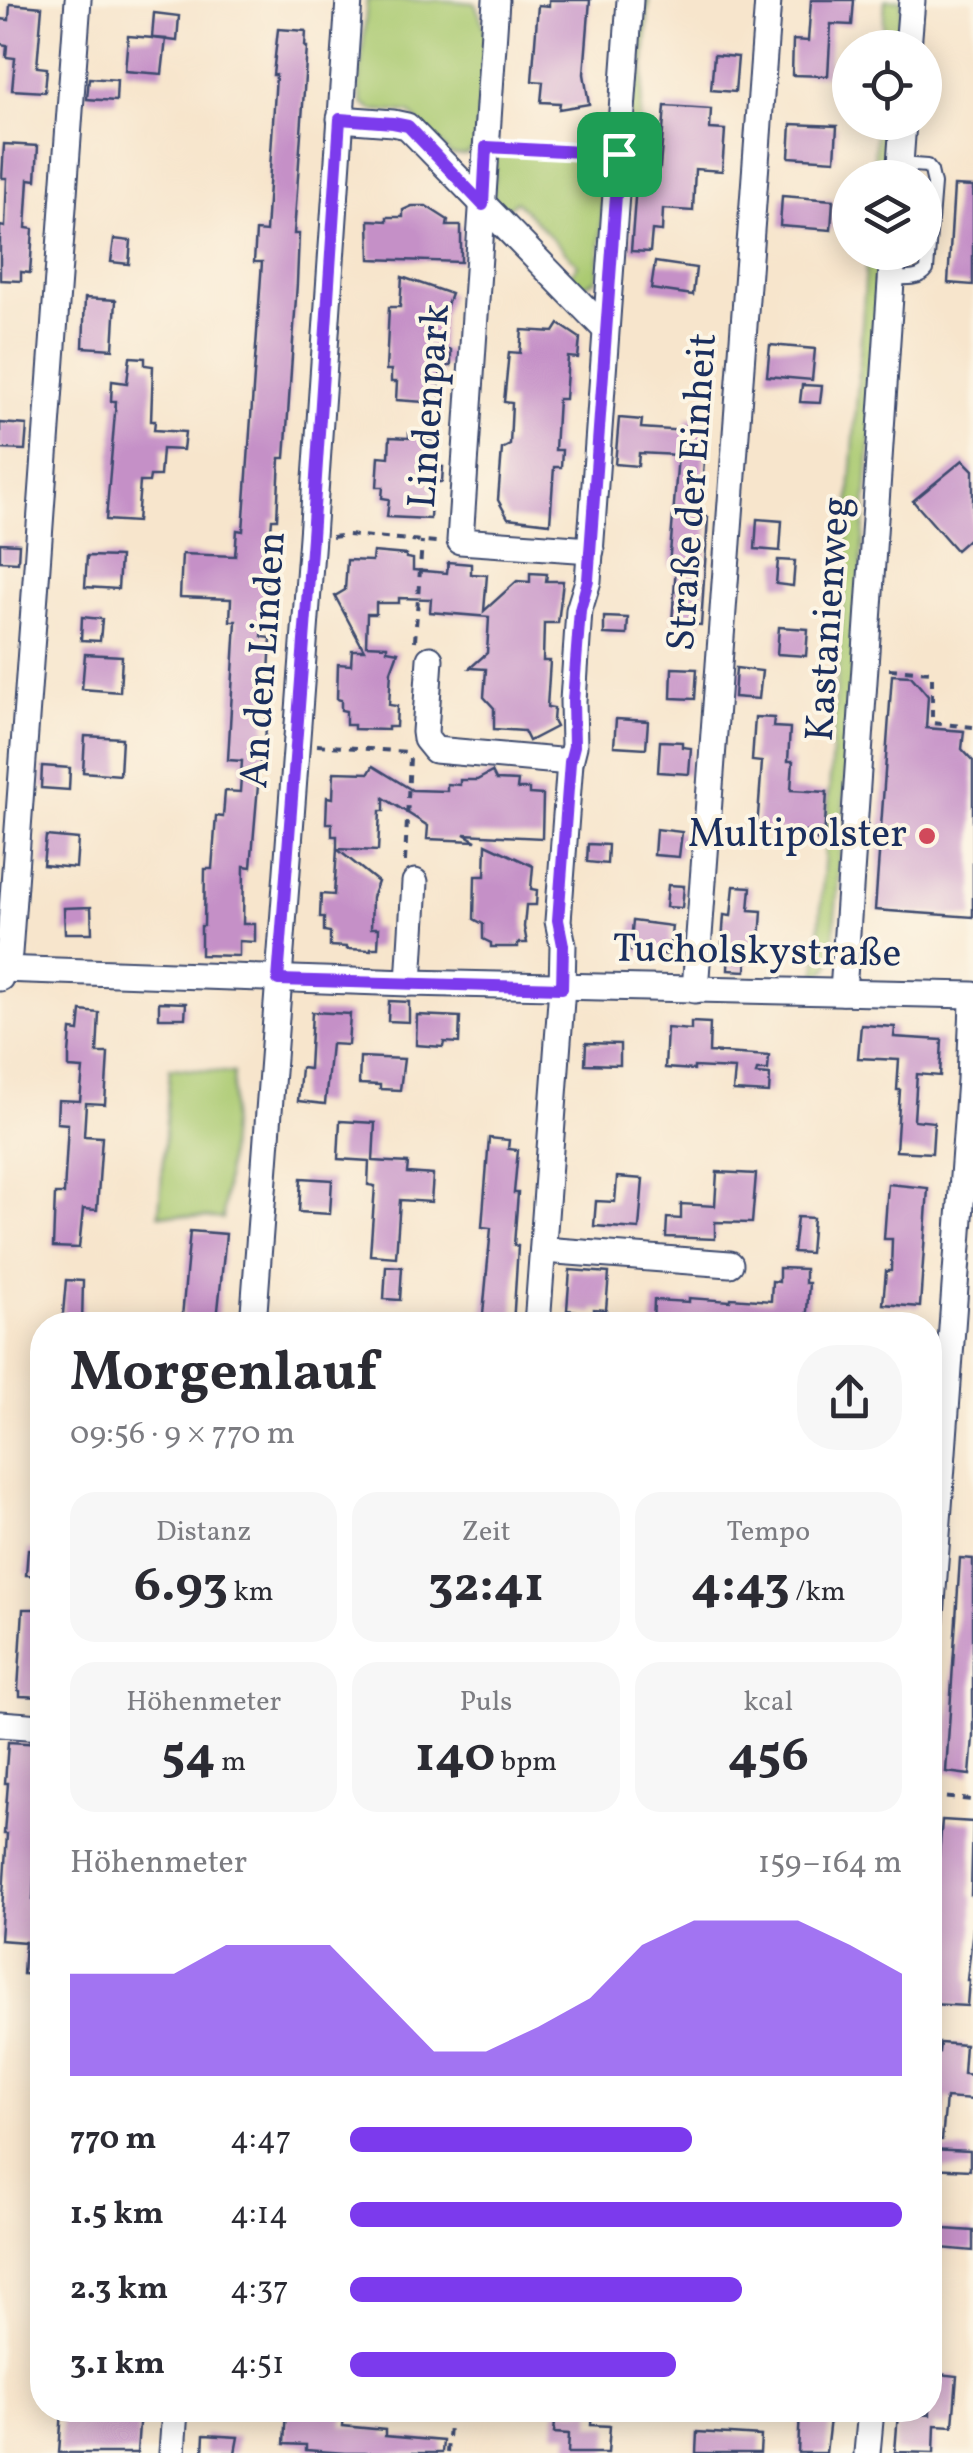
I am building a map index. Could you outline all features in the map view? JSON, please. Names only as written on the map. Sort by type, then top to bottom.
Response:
[{"type":"street","points":[[1,972],[10,952],[78,0]]},
{"type":"street","name":"An den Linden","points":[[254,1312],[348,0]]},
{"type":"street","name":"Lindenpark","points":[[496,0],[460,540],[590,550]]},
{"type":"street","points":[[539,1312],[562,988],[563,945],[558,920],[574,746],[573,701],[580,610],[588,580],[630,0]]},
{"type":"street","name":"Straße der Einheit","points":[[695,990],[768,0]]},
{"type":"street","points":[[910,30],[912,0]]},
{"type":"street","points":[[340,119],[408,126],[605,329]]},
{"type":"street","name":"Kastanienweg","points":[[843,992],[892,270]]},
{"type":"street","points":[[430,658],[425,732],[435,750],[570,762]]},
{"type":"street","points":[[409,984],[415,882]]},
{"type":"street","name":"Tucholskystraße","points":[[1,972],[843,992],[973,999]]},
{"type":"street","points":[[942,1466],[973,999]]},
{"type":"street","points":[[543,1250],[730,1264]]},
{"type":"street","points":[[0,1724],[30,1726]]},
{"type":"street","points":[[172,2453],[174,2422]]},
{"type":"street","points":[[867,2453],[870,2422]]},
{"type":"lane","points":[[902,270],[916,277],[928,270]]},
{"type":"path","points":[[486,147],[619,154]]},
{"type":"path","points":[[312,537],[346,535],[449,543],[460,540]]},
{"type":"path","points":[[422,540],[415,640],[430,658]]},
{"type":"path","points":[[864,667],[932,672],[932,723],[973,727]]},
{"type":"path","points":[[296,744],[411,752],[404,867],[415,882]]},
{"type":"path","points":[[942,1797],[973,1800]]},
{"type":"path","points":[[447,2453],[449,2422]]},
{"type":"green space","points":[[367,0],[475,3],[487,34],[475,147],[466,155],[451,155],[410,113],[372,110],[363,104],[359,90]]},
{"type":"green space","points":[[635,0],[649,0],[640,130],[628,128]]},
{"type":"green space","points":[[885,0],[902,0],[900,30],[883,30]]},
{"type":"green space","points":[[875,140],[893,140],[891,160],[874,160]]},
{"type":"green space","points":[[496,152],[606,159],[596,280],[580,287],[568,277],[578,265],[516,201],[505,211],[493,196]]},
{"type":"green space","points":[[866,270],[883,270],[833,951],[829,967],[816,977]]},
{"type":"green space","points":[[170,1068],[234,1073],[223,1219],[159,1214]]},
{"type":"building","points":[[549,0],[590,0],[584,74],[589,104],[559,109],[560,103],[541,102],[543,82],[532,81],[538,5],[549,6]]},
{"type":"building","points":[[811,0],[854,0],[852,25],[831,24],[828,76],[792,75],[793,40],[808,41]]},
{"type":"building","points":[[10,4],[42,7],[37,67],[47,68],[45,92],[12,90],[15,58],[6,57],[7,45],[0,44],[0,19],[9,20]]},
{"type":"building","points":[[154,13],[179,16],[177,41],[152,38]]},
{"type":"building","points":[[278,29],[306,31],[307,47],[285,458],[280,458],[277,519],[272,519],[262,637],[271,638],[264,762],[260,762],[251,867],[244,866],[243,924],[255,924],[255,942],[239,941],[239,956],[201,955],[205,869],[212,869],[216,816],[223,817],[225,791],[240,792],[242,761],[228,760],[236,621],[230,621],[231,599],[180,597],[182,554],[235,556],[237,530],[243,531],[262,262],[254,262],[256,231],[266,232]]},
{"type":"building","points":[[128,36],[166,39],[162,74],[125,71]]},
{"type":"building","points":[[714,55],[738,57],[735,92],[711,90]]},
{"type":"building","points":[[89,78],[117,80],[116,101],[87,99]]},
{"type":"building","points":[[665,106],[711,109],[710,129],[725,130],[722,171],[695,169],[693,211],[663,209],[662,231],[652,230],[650,252],[631,251],[636,185],[654,187],[655,168],[660,168]]},
{"type":"building","points":[[791,124],[832,126],[835,160],[789,157]]},
{"type":"building","points":[[4,144],[38,146],[36,180],[29,179],[26,228],[33,229],[30,273],[21,272],[21,281],[0,280],[0,226],[5,227],[7,178],[2,178]]},
{"type":"building","points":[[954,186],[973,187],[973,285],[948,283]]},
{"type":"building","points":[[782,196],[832,200],[831,230],[780,226]]},
{"type":"building","points":[[426,206],[448,220],[447,226],[461,226],[461,262],[370,259],[369,220],[403,217],[403,210]]},
{"type":"building","points":[[114,239],[131,241],[129,264],[111,262]]},
{"type":"building","points":[[655,262],[696,268],[693,295],[651,289]]},
{"type":"building","points":[[402,277],[451,294],[443,316],[441,350],[451,350],[451,366],[441,366],[439,403],[396,400],[397,382],[391,382],[391,370],[386,370],[389,307],[400,307]]},
{"type":"building","points":[[85,298],[116,300],[113,349],[83,347]]},
{"type":"building","points":[[559,324],[580,338],[578,358],[568,357],[565,399],[558,399],[555,450],[562,450],[561,467],[554,467],[550,523],[508,518],[498,500],[502,449],[510,445],[512,403],[504,402],[509,352],[520,353],[522,330],[554,332]]},
{"type":"building","points":[[770,345],[815,349],[812,380],[767,376]]},
{"type":"building","points":[[130,357],[145,358],[145,365],[153,366],[154,430],[185,432],[183,450],[162,449],[160,476],[140,482],[137,522],[106,520],[116,401],[111,401],[112,381],[127,383]]},
{"type":"building","points":[[802,385],[822,386],[820,403],[800,402]]},
{"type":"building","points":[[619,418],[642,420],[641,428],[686,431],[687,418],[707,419],[700,516],[708,517],[701,625],[672,623],[676,566],[669,566],[678,455],[639,453],[638,466],[615,464]]},
{"type":"building","points":[[0,423],[27,425],[25,450],[0,449]]},
{"type":"building","points":[[409,433],[441,444],[432,466],[443,467],[442,482],[432,482],[430,519],[387,517],[389,499],[382,498],[383,487],[377,487],[379,456],[389,457],[390,437],[409,438]]},
{"type":"building","points":[[963,460],[973,470],[973,535],[956,550],[913,501]]},
{"type":"building","points":[[757,519],[782,521],[780,551],[755,549]]},
{"type":"building","points":[[0,543],[19,544],[18,562],[0,561]]},
{"type":"building","points":[[373,552],[406,555],[413,559],[413,570],[447,573],[448,562],[471,564],[471,574],[487,575],[484,611],[517,581],[530,582],[530,573],[547,574],[546,581],[563,581],[558,623],[544,623],[543,661],[550,661],[547,707],[554,708],[556,727],[529,741],[524,731],[494,729],[494,708],[484,697],[486,669],[470,668],[487,653],[489,617],[430,612],[431,599],[399,598],[399,603],[376,603],[376,614],[367,614],[366,645],[387,646],[387,650],[398,652],[391,671],[389,705],[397,706],[396,727],[354,729],[354,725],[346,725],[346,711],[341,710],[341,700],[337,699],[338,664],[351,665],[352,650],[364,650],[335,596],[345,590],[347,560],[372,561]]},
{"type":"building","points":[[87,556],[120,557],[118,589],[85,587]]},
{"type":"building","points":[[778,560],[795,561],[793,586],[776,584]]},
{"type":"building","points":[[82,617],[102,619],[100,641],[81,640]]},
{"type":"building","points":[[604,617],[628,618],[627,635],[604,634]]},
{"type":"building","points":[[779,627],[808,629],[806,656],[777,654]]},
{"type":"building","points":[[85,654],[122,656],[120,692],[82,689]]},
{"type":"building","points":[[672,668],[697,669],[695,699],[671,698]]},
{"type":"building","points":[[736,668],[762,671],[759,699],[734,697]]},
{"type":"building","name":"Multipolster","points":[[892,675],[911,676],[928,696],[926,728],[964,731],[962,749],[973,761],[973,917],[875,910]]},
{"type":"building","points":[[755,717],[774,718],[773,727],[790,728],[791,790],[827,792],[824,841],[805,839],[806,832],[757,829],[762,762],[752,761]]},
{"type":"building","points":[[616,719],[648,721],[646,748],[614,746]]},
{"type":"building","points":[[85,736],[122,738],[120,775],[83,772]]},
{"type":"building","points":[[660,741],[682,742],[682,747],[691,748],[689,774],[658,772]]},
{"type":"building","points":[[42,766],[70,768],[69,790],[41,788]]},
{"type":"building","points":[[373,766],[412,790],[447,791],[447,784],[460,785],[460,780],[477,780],[492,772],[496,780],[518,781],[517,789],[543,795],[542,838],[464,834],[476,841],[427,839],[428,826],[384,798],[378,851],[337,849],[332,823],[326,823],[327,797],[333,798],[334,772],[369,773]]},
{"type":"building","points":[[656,829],[682,832],[679,857],[654,855]]},
{"type":"building","points":[[46,836],[78,839],[76,868],[43,865]]},
{"type":"building","points":[[486,844],[533,866],[531,889],[537,890],[536,905],[526,905],[527,943],[518,943],[518,947],[491,947],[483,939],[483,924],[474,919],[475,876],[485,876]]},
{"type":"building","points":[[588,844],[608,845],[607,864],[587,862]]},
{"type":"building","points":[[337,849],[378,882],[372,897],[371,928],[379,928],[378,948],[330,946],[330,932],[324,931],[324,917],[320,917],[321,894],[334,895]]},
{"type":"building","points":[[668,885],[684,886],[682,908],[666,907]]},
{"type":"building","points":[[734,886],[751,887],[749,910],[762,911],[759,955],[747,954],[746,971],[728,970],[729,945],[722,944],[724,915],[731,916]]},
{"type":"building","points":[[91,907],[92,933],[65,933],[64,908]]},
{"type":"building","points":[[633,921],[672,926],[669,955],[630,951]]},
{"type":"building","points":[[389,1001],[409,1002],[409,1022],[388,1021]]},
{"type":"building","points":[[159,1002],[186,1003],[185,1018],[159,1018]]},
{"type":"building","points":[[81,1011],[99,1013],[97,1053],[108,1053],[105,1104],[86,1103],[84,1136],[102,1137],[97,1210],[83,1209],[79,1248],[53,1247],[55,1194],[64,1194],[68,1124],[57,1123],[58,1100],[80,1101],[83,1069],[69,1068],[69,1055],[71,1030],[79,1031]]},
{"type":"building","points":[[312,1012],[350,1014],[348,1045],[331,1044],[325,1104],[298,1101],[301,1068],[309,1069]]},
{"type":"building","points":[[417,1015],[460,1017],[459,1043],[444,1042],[443,1047],[416,1045]]},
{"type":"building","points":[[691,1022],[710,1023],[709,1052],[769,1056],[768,1070],[757,1070],[756,1074],[770,1075],[769,1093],[733,1091],[735,1069],[665,1068],[667,1028],[691,1030]]},
{"type":"building","points":[[861,1025],[895,1027],[894,1037],[942,1040],[940,1076],[917,1074],[914,1120],[934,1122],[932,1153],[896,1151],[899,1060],[858,1058]]},
{"type":"building","points":[[586,1043],[620,1044],[620,1065],[585,1064]]},
{"type":"building","points":[[360,1057],[404,1059],[400,1090],[359,1084]]},
{"type":"building","points":[[340,1121],[375,1123],[373,1161],[408,1163],[407,1173],[433,1175],[431,1202],[400,1200],[396,1257],[370,1255],[375,1186],[368,1185],[369,1161],[338,1159]]},
{"type":"building","points":[[489,1138],[509,1140],[508,1149],[518,1150],[514,1312],[483,1312],[491,1228],[482,1227]]},
{"type":"building","points":[[717,1172],[756,1174],[752,1223],[715,1222],[715,1239],[666,1237],[667,1218],[681,1219],[681,1204],[715,1206]]},
{"type":"building","points":[[617,1177],[643,1179],[639,1229],[594,1226],[596,1201],[615,1202]]},
{"type":"building","points":[[301,1178],[332,1180],[330,1214],[299,1212]]},
{"type":"building","points":[[888,1184],[928,1188],[920,1307],[883,1304],[886,1271],[891,1271],[892,1239],[884,1239]]},
{"type":"building","points":[[797,1217],[813,1218],[810,1253],[793,1252]]},
{"type":"building","points":[[190,1231],[226,1234],[218,1312],[182,1312]]},
{"type":"building","points":[[386,1266],[402,1267],[400,1300],[384,1299]]},
{"type":"building","points":[[779,1268],[805,1269],[805,1283],[809,1283],[807,1312],[654,1312],[654,1300],[771,1301],[772,1281],[779,1282]]},
{"type":"building","points":[[570,1270],[609,1273],[606,1310],[567,1310]]},
{"type":"building","points":[[66,1280],[83,1281],[82,1312],[63,1312]]},
{"type":"building","points":[[28,1549],[30,1549],[30,1575],[26,1575]]},
{"type":"building","points":[[960,1558],[973,1559],[970,1775],[946,1772]]},
{"type":"building","points":[[23,1609],[30,1609],[30,1696],[20,1696]]},
{"type":"building","points":[[8,1742],[30,1743],[30,1974],[23,1974],[25,1942],[0,1940],[7,1834]]},
{"type":"building","points":[[942,1820],[973,1822],[973,1929],[967,2006],[942,2005]]},
{"type":"building","points":[[942,2043],[965,2045],[963,2074],[973,2075],[973,2100],[946,2098],[942,2140]]},
{"type":"building","points":[[942,2150],[970,2151],[970,2170],[942,2169]]},
{"type":"building","points":[[942,2229],[973,2231],[973,2251],[942,2248]]},
{"type":"building","points":[[942,2374],[957,2376],[953,2426],[935,2425],[934,2453],[895,2452],[897,2422],[942,2422]]},
{"type":"building","points":[[61,2422],[139,2422],[137,2453],[59,2453]]},
{"type":"building","points":[[285,2422],[343,2422],[343,2426],[385,2430],[385,2436],[443,2441],[442,2453],[345,2453],[284,2444]]},
{"type":"building","points":[[555,2422],[610,2426],[608,2453],[568,2453],[569,2434],[554,2433]]},
{"type":"building","points":[[799,2422],[830,2422],[826,2453],[798,2453]]},
{"type":"building","points":[[697,2432],[761,2436],[760,2453],[696,2453]]},
{"type":"building","points":[[204,2435],[238,2437],[235,2453],[203,2453]]},
{"type":"place","name":"Multipolster","points":[[927,836]]},
{"type":"route","points":[[340,119],[408,126],[483,205],[486,147],[619,154],[558,920],[563,945],[562,988],[278,980],[340,119]]}]
